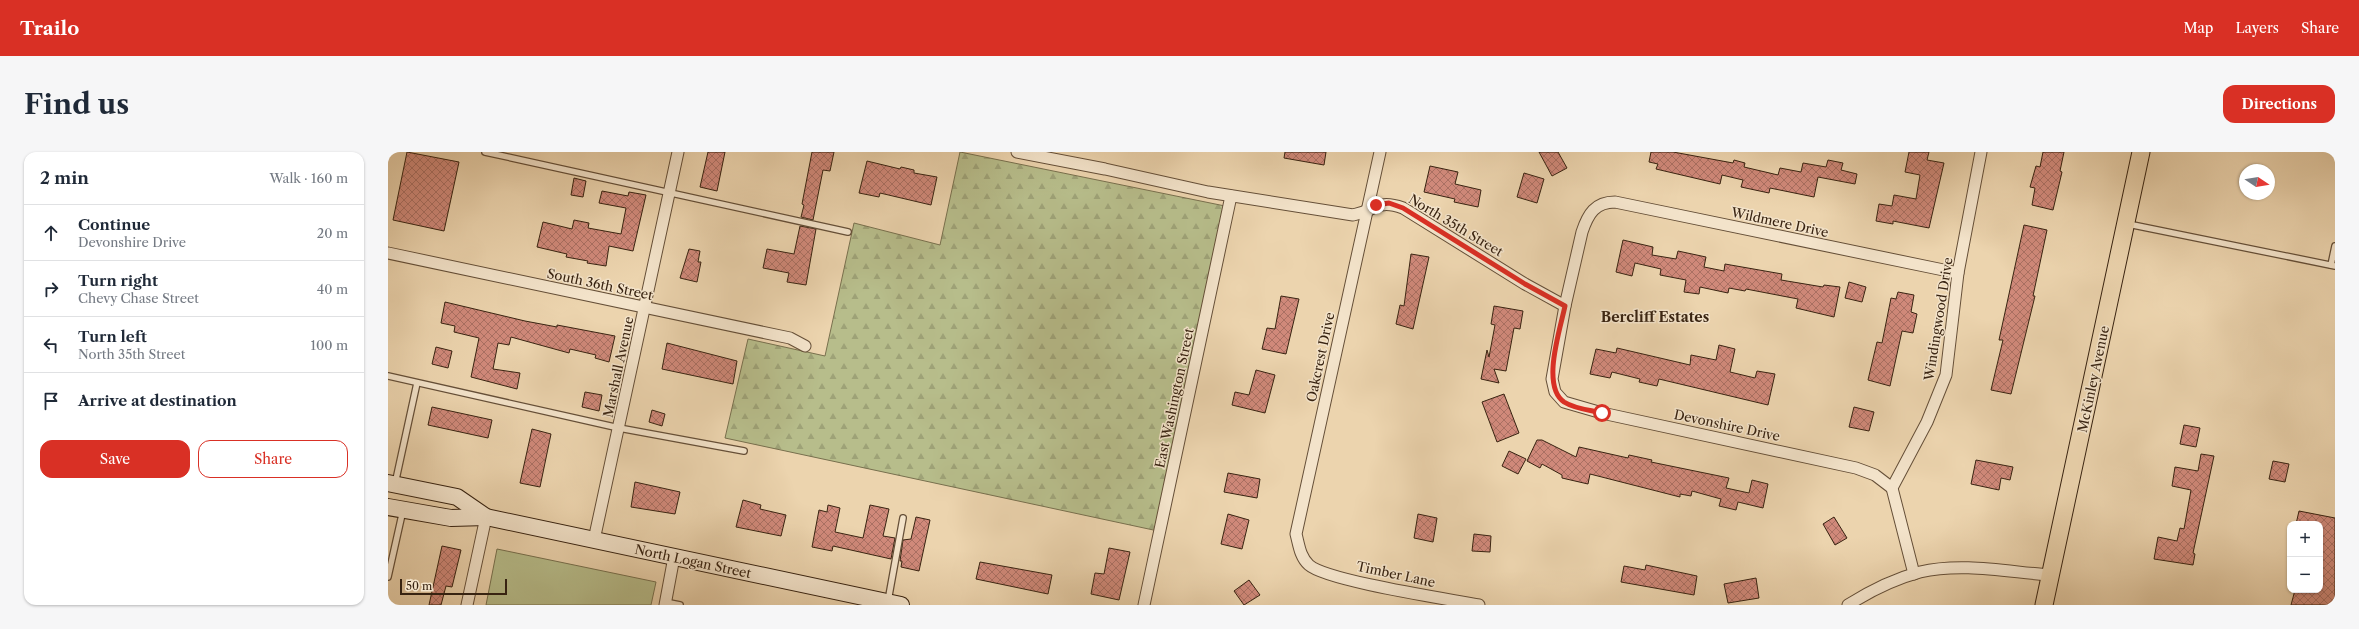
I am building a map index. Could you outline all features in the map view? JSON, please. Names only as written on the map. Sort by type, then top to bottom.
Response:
[{"type":"main road","name":"McKinley Avenue","points":[[2044,605],[2141,152]]},
{"type":"street","name":"Marshall Avenue","points":[[594,540],[646,308],[678,152]]},
{"type":"street","name":"North 35th Street","points":[[1017,152],[1231,196],[1289,203],[1353,215],[1366,212],[1376,205],[1389,203],[1403,208],[1525,284],[1565,306]]},
{"type":"street","name":"Oakcrest Drive","points":[[1309,565],[1300,554],[1296,534],[1300,510],[1380,152]]},
{"type":"street","name":"Windingwood Drive","points":[[1892,488],[1927,422],[1946,375],[1958,273],[1981,152]]},
{"type":"street","name":"East Washington Street","points":[[1144,605],[1231,196]]},
{"type":"street","name":"Wildmere Drive","points":[[1565,306],[1586,220],[1597,206],[1604,202],[1634,205],[1958,273]]},
{"type":"street","name":"South 36th Street","points":[[388,253],[790,338],[805,346]]},
{"type":"street","name":"Devonshire Drive","points":[[1565,306],[1552,379],[1555,392],[1564,402],[1575,407],[1856,468],[1875,475],[1892,488]]},
{"type":"street","name":"North Logan Street","points":[[392,483],[456,497],[486,518]]},
{"type":"street","points":[[1892,488],[1900,511],[1914,574]]},
{"type":"street","name":"North Logan Street","points":[[396,509],[451,518],[486,518],[674,557],[866,601],[894,604]]},
{"type":"street","points":[[466,605],[486,518]]},
{"type":"street","points":[[665,604],[674,557]]},
{"type":"street","name":"Timber Lane","points":[[1309,565],[1333,575],[1479,605]]},
{"type":"street","points":[[1848,605],[1890,582],[1914,574],[1949,569],[1982,568],[2050,575]]},
{"type":"lane","points":[[484,152],[848,232]]},
{"type":"lane","points":[[2126,224],[2333,266],[2335,246]]},
{"type":"lane","points":[[388,376],[619,428],[744,451]]},
{"type":"lane","points":[[392,483],[417,383]]},
{"type":"lane","points":[[388,577],[396,509]]},
{"type":"lane","points":[[894,604],[903,518]]},
{"type":"lane","points":[[665,604],[680,605]]},
{"type":"green space","points":[[960,152],[1225,206],[1158,531],[725,438],[748,339],[825,356],[854,223],[940,245]]},
{"type":"green space","points":[[497,549],[656,582],[651,605],[486,605]]},
{"type":"building","points":[[407,152],[459,162],[444,231],[393,220]]},
{"type":"building","points":[[708,152],[725,152],[717,191],[700,187]]},
{"type":"building","points":[[812,152],[834,152],[830,171],[823,170],[813,220],[801,217]]},
{"type":"building","points":[[1285,152],[1326,152],[1324,165],[1284,158]]},
{"type":"building","points":[[1539,152],[1558,152],[1567,168],[1552,176]]},
{"type":"building","points":[[1651,152],[1673,152],[1733,163],[1734,160],[1745,163],[1744,167],[1778,175],[1780,168],[1801,172],[1803,163],[1826,167],[1828,160],[1843,163],[1841,170],[1857,174],[1855,184],[1818,177],[1814,197],[1770,188],[1769,193],[1741,187],[1743,180],[1722,175],[1720,184],[1656,169],[1658,164],[1649,162]]},
{"type":"building","points":[[1909,152],[1929,152],[1927,160],[1944,163],[1929,228],[1893,221],[1893,224],[1876,221],[1879,204],[1892,206],[1894,195],[1916,199],[1920,175],[1905,172]]},
{"type":"building","points":[[2043,152],[2064,152],[2060,171],[2062,172],[2053,210],[2032,205],[2035,188],[2030,187],[2036,166],[2040,167]]},
{"type":"building","points":[[867,161],[900,169],[901,167],[914,170],[914,173],[937,177],[931,205],[880,193],[879,197],[859,193]]},
{"type":"building","points":[[1430,166],[1458,172],[1455,184],[1481,190],[1478,207],[1454,202],[1455,199],[1424,192]]},
{"type":"building","points":[[1524,173],[1544,179],[1537,203],[1517,197]]},
{"type":"building","points":[[574,178],[586,181],[583,197],[571,195]]},
{"type":"building","points":[[602,191],[628,196],[629,192],[646,195],[633,251],[609,246],[606,266],[587,263],[588,261],[566,257],[567,254],[537,247],[543,222],[572,229],[574,220],[589,223],[588,228],[621,234],[626,208],[599,203]]},
{"type":"building","points":[[2024,225],[2047,230],[2033,296],[2035,296],[2011,394],[1991,390],[2003,340],[1999,340]]},
{"type":"building","points":[[800,226],[816,229],[806,285],[787,282],[789,273],[763,268],[767,249],[794,254]]},
{"type":"building","points":[[1623,240],[1653,247],[1652,255],[1676,259],[1678,251],[1706,257],[1704,267],[1724,271],[1725,264],[1782,274],[1781,280],[1823,287],[1824,285],[1840,287],[1834,317],[1796,308],[1798,299],[1746,289],[1745,291],[1729,288],[1728,293],[1700,287],[1699,294],[1684,292],[1686,280],[1660,275],[1661,269],[1635,263],[1632,276],[1616,272]]},
{"type":"building","points":[[689,249],[700,251],[698,262],[701,262],[697,282],[680,278]]},
{"type":"building","points":[[1411,254],[1429,257],[1413,329],[1396,324],[1400,305],[1404,306]]},
{"type":"building","points":[[1849,282],[1866,287],[1862,302],[1845,298]]},
{"type":"building","points":[[1898,292],[1914,295],[1911,312],[1917,314],[1913,333],[1902,331],[1890,386],[1868,380],[1877,342],[1882,343],[1891,298],[1896,299]]},
{"type":"building","points":[[1281,296],[1299,299],[1286,354],[1262,349],[1267,328],[1275,329]]},
{"type":"building","points":[[445,302],[525,321],[557,327],[557,325],[615,336],[609,362],[595,358],[596,355],[570,349],[569,353],[511,337],[509,345],[498,343],[493,369],[520,373],[517,389],[471,377],[479,338],[454,332],[455,326],[441,323]]},
{"type":"building","points":[[1494,306],[1523,311],[1520,329],[1514,328],[1506,371],[1494,369],[1499,383],[1481,379],[1487,350],[1489,357],[1495,325],[1491,324]]},
{"type":"building","points":[[667,343],[737,361],[733,384],[662,369]]},
{"type":"building","points":[[1719,345],[1735,349],[1730,372],[1755,378],[1757,371],[1775,374],[1768,405],[1659,379],[1657,386],[1639,382],[1640,379],[1612,372],[1610,378],[1590,374],[1596,349],[1616,353],[1617,348],[1690,365],[1691,355],[1716,360]]},
{"type":"building","points":[[436,347],[452,351],[448,368],[432,364]]},
{"type":"building","points":[[1256,370],[1275,375],[1265,413],[1232,405],[1235,392],[1249,395]]},
{"type":"building","points":[[585,392],[602,395],[599,411],[582,407]]},
{"type":"building","points":[[1504,394],[1519,433],[1497,442],[1482,402]]},
{"type":"building","points":[[432,407],[492,420],[488,438],[428,425]]},
{"type":"building","points":[[1854,407],[1874,412],[1869,431],[1849,427]]},
{"type":"building","points":[[652,410],[665,414],[662,426],[649,422]]},
{"type":"building","points":[[2184,425],[2200,428],[2196,447],[2180,444]]},
{"type":"building","points":[[532,429],[551,434],[540,487],[520,483]]},
{"type":"building","points":[[1537,440],[1542,440],[1576,457],[1579,447],[1628,458],[1629,455],[1652,460],[1651,462],[1729,478],[1726,488],[1749,493],[1752,480],[1768,484],[1763,508],[1738,502],[1736,510],[1719,506],[1721,499],[1692,491],[1691,496],[1680,494],[1680,497],[1590,474],[1588,484],[1562,478],[1562,475],[1542,464],[1540,468],[1527,461]]},
{"type":"building","points":[[1509,451],[1526,459],[1518,474],[1502,466]]},
{"type":"building","points":[[2201,454],[2214,456],[2193,553],[2195,554],[2193,565],[2154,559],[2158,537],[2177,541],[2180,528],[2184,529],[2191,490],[2172,486],[2175,467],[2198,471]]},
{"type":"building","points":[[1976,460],[2013,467],[2010,480],[2001,478],[1999,490],[1971,484]]},
{"type":"building","points":[[2273,461],[2289,464],[2285,482],[2269,479]]},
{"type":"building","points":[[1228,473],[1260,479],[1257,498],[1224,492]]},
{"type":"building","points":[[635,482],[680,492],[675,514],[631,507]]},
{"type":"building","points":[[743,500],[761,505],[760,509],[786,515],[781,536],[736,527]]},
{"type":"building","points":[[828,505],[840,508],[835,532],[863,538],[870,505],[889,509],[883,536],[895,538],[891,559],[833,546],[832,551],[812,547],[819,510],[827,512]]},
{"type":"building","points":[[2299,511],[2335,518],[2335,605],[2291,605],[2294,593],[2323,593],[2323,521],[2297,521]]},
{"type":"building","points":[[1228,514],[1249,520],[1242,549],[1221,544]]},
{"type":"building","points":[[1418,514],[1437,518],[1433,542],[1414,538]]},
{"type":"building","points":[[916,517],[930,520],[919,571],[901,567],[902,561],[900,561],[903,540],[911,539]]},
{"type":"building","points":[[1834,517],[1847,538],[1835,545],[1823,524]]},
{"type":"building","points":[[1474,534],[1491,536],[1490,552],[1472,551]]},
{"type":"building","points":[[442,546],[461,550],[452,587],[446,586],[441,605],[429,605]]},
{"type":"building","points":[[1109,548],[1130,552],[1119,600],[1091,594],[1095,573],[1104,574]]},
{"type":"building","points":[[980,562],[1052,575],[1048,594],[976,579]]},
{"type":"building","points":[[1646,565],[1697,576],[1694,595],[1621,582],[1624,566],[1645,570]]},
{"type":"building","points":[[1756,578],[1759,598],[1728,603],[1724,584]]},
{"type":"building","points":[[1249,580],[1260,595],[1244,605],[1234,591]]},
{"type":"district","name":"Bercliff Estates","points":[[1655,317]]},
{"type":"route","points":[[1376,205],[1389,203],[1403,208],[1525,284],[1565,306],[1553,366],[1552,379],[1555,392],[1564,402],[1575,407],[1602,413]]}]
